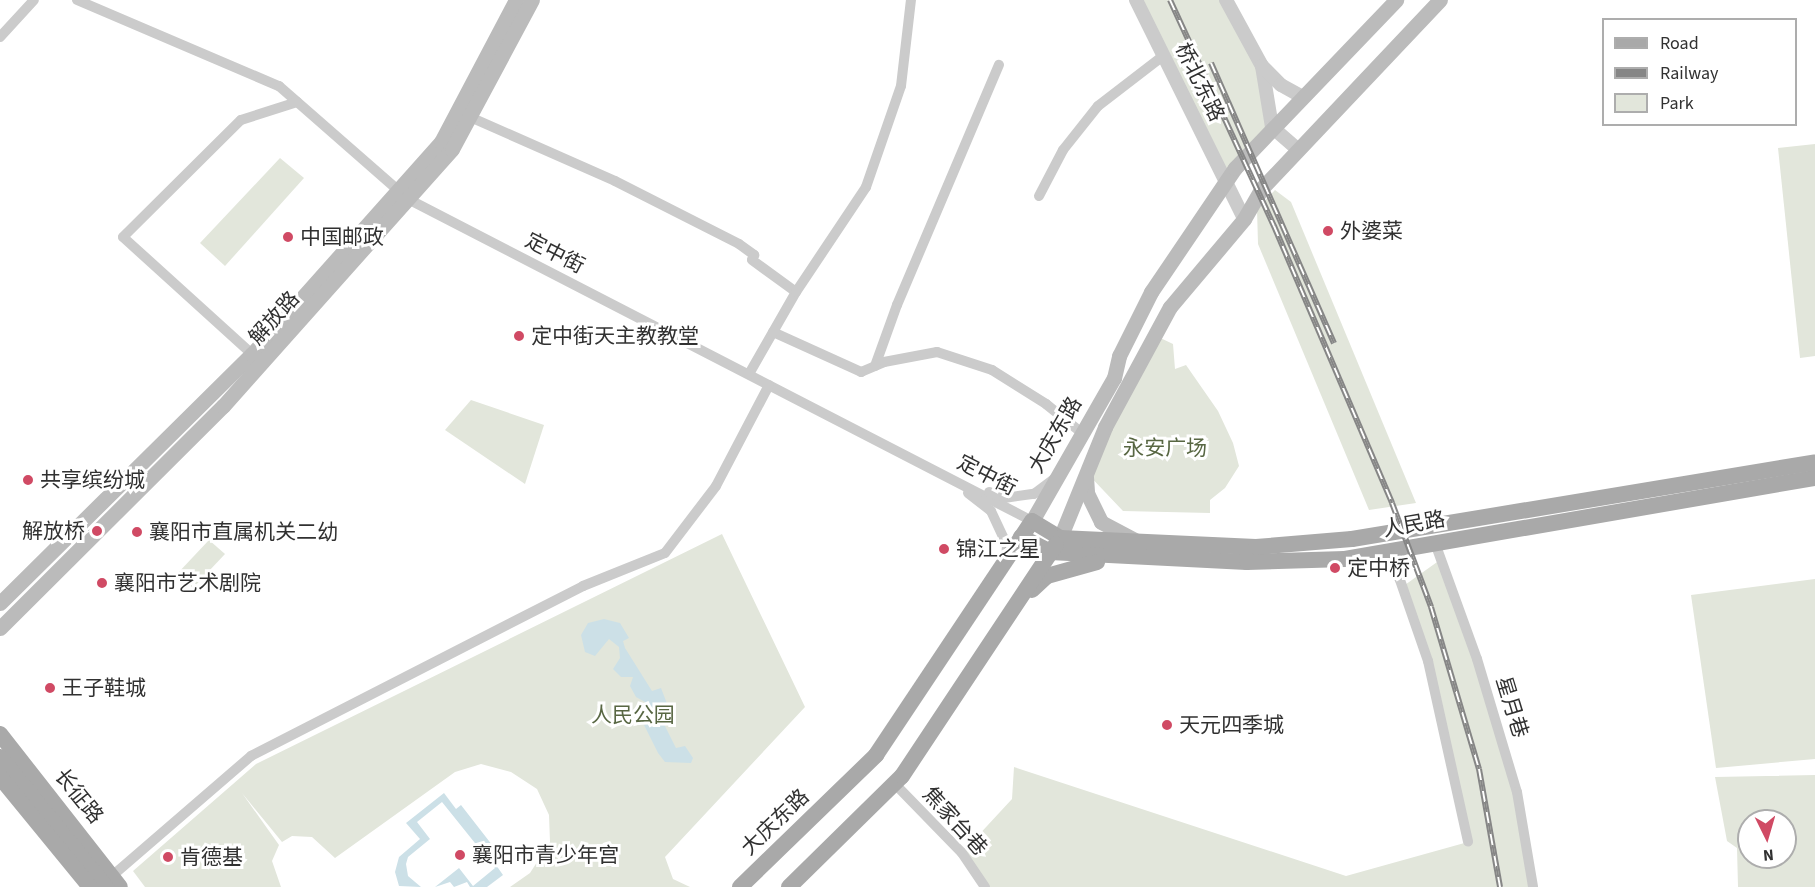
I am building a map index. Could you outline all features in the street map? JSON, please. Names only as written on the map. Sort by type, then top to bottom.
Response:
[{"type":"main road","name":"解放路","points":[[0,628],[223,406],[403,195],[441,142],[516,0]]},
{"type":"main road","name":"解放路","points":[[0,603],[252,354],[403,195],[452,149],[532,0]]},
{"type":"main road","name":"大庆东路","points":[[740,887],[876,754],[1032,520],[1114,378],[1119,356],[1151,292],[1226,182],[1272,127],[1396,0]]},
{"type":"main road","name":"大庆东路","points":[[789,887],[894,783],[1060,538],[1085,471],[1105,427],[1137,373],[1152,334],[1244,219],[1262,188],[1440,0]]},
{"type":"main road","name":"人民路","points":[[1021,537],[1050,552],[1133,548],[1256,547],[1352,539],[1815,462]]},
{"type":"main road","points":[[1085,471],[1087,493],[1101,522],[1133,548]]},
{"type":"main road","name":"人民路","points":[[1060,538],[1247,562],[1345,559],[1815,478]]},
{"type":"main road","points":[[1032,520],[1060,538]]},
{"type":"main road","points":[[1012,610],[1047,576],[1133,548]]},
{"type":"main road","name":"长征路","points":[[0,734],[112,883]]},
{"type":"main road","points":[[0,757],[112,883]]},
{"type":"main road","points":[[0,777],[90,887]]},
{"type":"main road","points":[[0,795],[76,887]]},
{"type":"street","points":[[0,37],[34,0]]},
{"type":"street","name":"定中街","points":[[77,0],[279,86],[403,195],[1032,520]]},
{"type":"street","points":[[748,374],[796,292],[866,187],[901,86],[911,0]]},
{"type":"street","name":"桥北东路","points":[[1136,0],[1244,219]]},
{"type":"street","points":[[1226,0],[1262,66],[1281,85],[1303,97]]},
{"type":"street","points":[[1039,196],[1063,150],[1098,106],[1163,56]]},
{"type":"street","points":[[875,366],[897,305],[999,64]]},
{"type":"street","points":[[1262,66],[1272,127],[1298,150]]},
{"type":"street","points":[[252,354],[123,237],[241,120],[297,102]]},
{"type":"street","points":[[470,117],[615,182],[739,244],[754,255],[752,260],[796,292]]},
{"type":"street","points":[[773,332],[861,372],[875,366],[937,352],[992,370],[1046,404],[1082,434]]},
{"type":"street","points":[[112,883],[251,756],[583,586],[665,553],[716,486],[769,385]]},
{"type":"street","points":[[949,478],[1004,498],[1034,494],[1056,477]]},
{"type":"street","points":[[949,478],[991,511],[1007,545],[1006,559]]},
{"type":"street","name":"星月巷","points":[[1435,543],[1477,659],[1517,792],[1533,887]]},
{"type":"street","points":[[1384,552],[1400,580],[1428,661],[1468,842]]},
{"type":"street","name":"焦家台巷","points":[[894,783],[962,852],[985,887]]},
{"type":"green space","points":[[1136,0],[1227,0],[1262,66],[1272,127],[1226,182]]},
{"type":"green space","points":[[1815,144],[1815,356],[1800,358],[1778,148]]},
{"type":"green space","points":[[280,158],[304,178],[225,266],[200,243]]},
{"type":"green space","points":[[1275,190],[1291,202],[1416,503],[1369,510],[1258,244],[1257,209]]},
{"type":"green space","name":"永安广场","points":[[1152,334],[1173,344],[1175,369],[1186,365],[1218,411],[1233,443],[1239,466],[1225,488],[1210,500],[1210,513],[1123,511],[1085,471]]},
{"type":"green space","points":[[471,400],[544,425],[525,484],[445,430]]},
{"type":"green space","name":"人民公园","points":[[722,534],[805,707],[665,857],[673,879],[690,887],[510,887],[530,873],[550,842],[549,815],[537,789],[511,772],[481,764],[455,772],[335,858],[312,837],[292,836],[282,842],[242,793],[279,845],[272,861],[281,887],[145,887],[133,871],[256,764]]},
{"type":"green space","points":[[209,540],[225,554],[193,588],[177,574]]},
{"type":"green space","points":[[1440,560],[1517,792],[1533,887],[985,887],[962,853],[1012,799],[1014,767],[1346,876],[1468,842],[1428,661],[1402,587]]},
{"type":"green space","points":[[1815,579],[1815,759],[1716,768],[1691,595]]},
{"type":"green space","points":[[1815,775],[1815,887],[1738,887],[1738,869],[1797,869],[1797,809],[1737,809],[1737,848],[1727,841],[1715,777]]},
{"type":"shaded area","points":[[604,619],[620,623],[629,638],[623,641],[625,648],[652,691],[661,688],[671,714],[661,718],[676,748],[685,746],[693,758],[691,763],[665,762],[658,753],[644,725],[653,722],[653,716],[644,710],[645,702],[636,697],[630,686],[633,677],[621,677],[613,669],[620,658],[619,647],[609,639],[595,656],[585,652],[581,635],[588,623]]},
{"type":"shaded area","points":[[444,793],[456,809],[461,805],[503,859],[496,865],[503,875],[487,887],[470,887],[467,882],[454,887],[450,882],[435,887],[459,868],[473,886],[495,868],[442,802],[417,822],[430,839],[408,857],[406,864],[408,876],[421,887],[399,886],[395,872],[399,857],[420,839],[406,823]]},
{"type":"railway","points":[[1170,0],[1274,226],[1392,503],[1431,607],[1479,769],[1500,887]]},
{"type":"railway","points":[[1211,63],[1334,343]]},
{"type":"place","name":"外婆菜","points":[[1328,231]]},
{"type":"place","name":"中国邮政","points":[[288,237]]},
{"type":"place","name":"定中街天主教教堂","points":[[519,336]]},
{"type":"place","name":"共享缤纷城","points":[[28,480]]},
{"type":"place","name":"解放桥","points":[[97,531]]},
{"type":"place","name":"襄阳市直属机关二幼","points":[[137,532]]},
{"type":"place","name":"锦江之星","points":[[944,549]]},
{"type":"place","name":"定中桥","points":[[1335,568]]},
{"type":"place","name":"襄阳市艺术剧院","points":[[102,583]]},
{"type":"place","name":"王子鞋城","points":[[50,688]]},
{"type":"place","name":"天元四季城","points":[[1167,725]]},
{"type":"place","name":"襄阳市青少年宫","points":[[460,855]]},
{"type":"place","name":"肯德基","points":[[168,857]]}]
